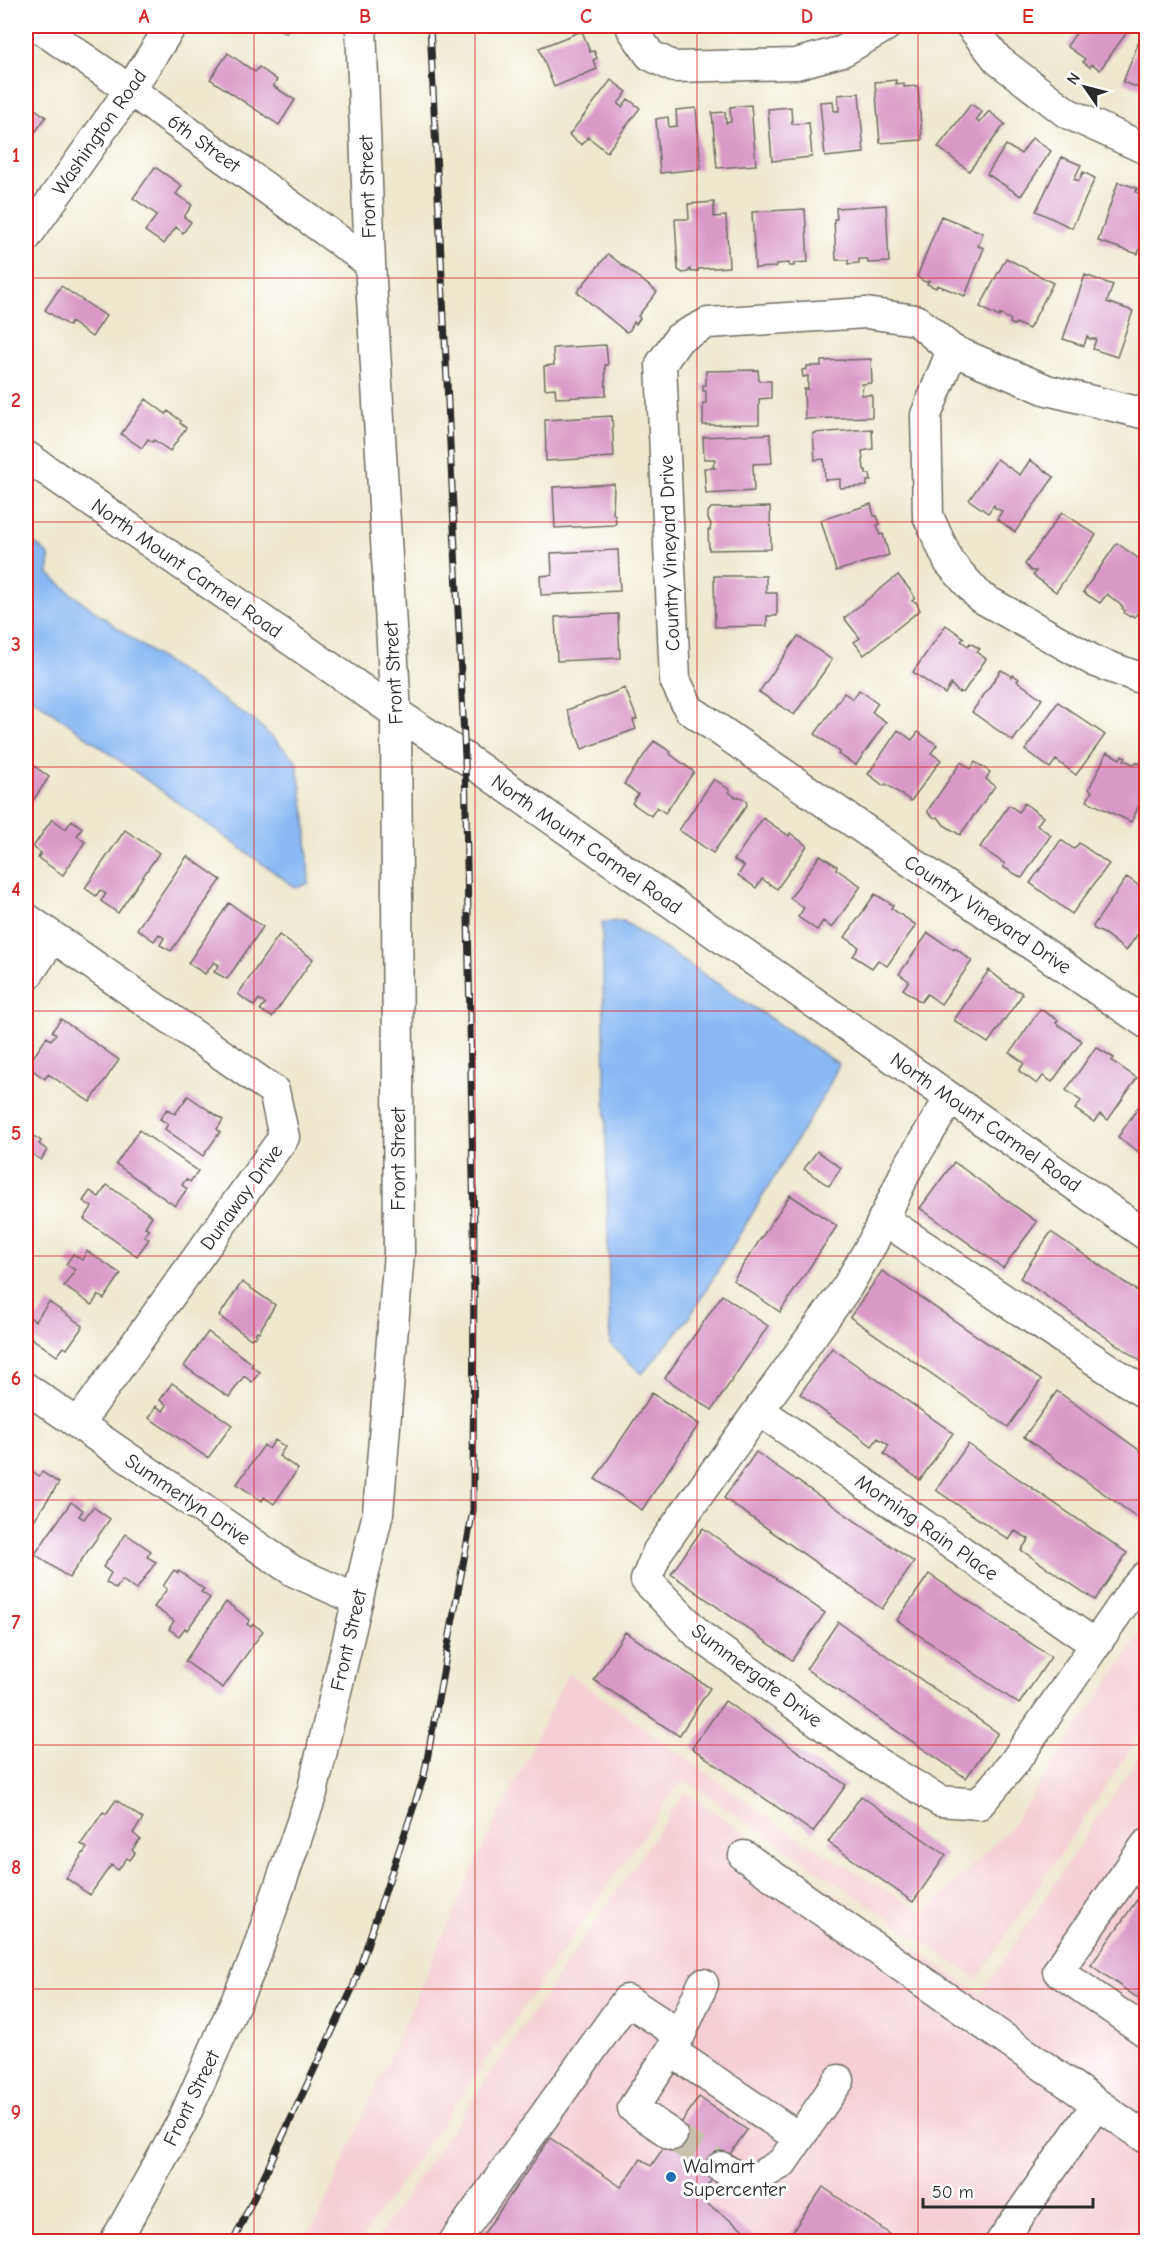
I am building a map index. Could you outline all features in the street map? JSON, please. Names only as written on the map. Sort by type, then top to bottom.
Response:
[{"type":"street","name":"6th Street","points":[[37,26],[370,263]]},
{"type":"street","name":"Washington Road","points":[[26,237],[130,90],[171,26]]},
{"type":"street","name":"Front Street","points":[[115,2241],[182,2122],[253,1963],[312,1793],[378,1513],[399,1252],[396,713],[370,263],[361,26]]},
{"type":"street","points":[[632,26],[650,55],[674,67],[796,64],[843,51],[886,26]]},
{"type":"street","points":[[970,26],[998,60],[1067,113],[1146,148]]},
{"type":"street","name":"Country Vineyard Drive","points":[[1146,414],[1047,390],[952,350],[916,320],[866,313],[708,323],[679,338],[661,364],[675,680],[688,709],[1146,1023]]},
{"type":"street","points":[[952,350],[926,415],[928,516],[949,562],[980,597],[1096,662],[1146,680]]},
{"type":"street","name":"North Mount Carmel Road","points":[[26,456],[396,713],[465,758],[1146,1234]]},
{"type":"street","name":"Dunaway Drive","points":[[26,918],[274,1091],[284,1137],[78,1424]]},
{"type":"street","points":[[26,977],[52,937]]},
{"type":"street","name":"Summergate Drive","points":[[950,1098],[907,1169],[873,1242],[846,1287],[658,1551],[646,1580],[700,1636],[869,1758],[939,1801],[979,1804],[1013,1764],[1131,1593],[1146,1575]]},
{"type":"street","points":[[884,1219],[1146,1394]]},
{"type":"street","name":"Summerlyn Drive","points":[[26,1388],[293,1571],[357,1599]]},
{"type":"street","name":"Morning Rain Place","points":[[759,1410],[1096,1645]]},
{"type":"street","points":[[1146,1845],[1058,1971],[1146,2032]]},
{"type":"street","points":[[744,1856],[1146,2138]]},
{"type":"street","points":[[672,2135],[633,2108],[676,2043],[703,1984]]},
{"type":"street","points":[[454,2241],[627,2000],[676,2043],[799,2138]]},
{"type":"street","points":[[721,2167],[736,2176],[753,2180],[782,2163],[839,2080]]},
{"type":"street","points":[[1001,2241],[1097,2104]]},
{"type":"shaded area","points":[[1146,1626],[1146,1726],[977,1979],[691,1784],[684,1782],[679,1784],[360,2241],[302,2241],[317,2221],[477,1859],[568,1673],[787,1831],[924,1913],[1009,1829]]},
{"type":"shaded area","points":[[1146,1745],[1146,2241],[374,2242],[685,1792],[981,1994]]},
{"type":"water","points":[[26,536],[49,555],[49,574],[72,594],[138,643],[256,722],[296,760],[306,818],[309,883],[296,888],[26,693]]},
{"type":"water","points":[[623,921],[839,1064],[827,1090],[689,1318],[642,1374],[610,1344],[602,922]]},
{"type":"building","points":[[275,26],[291,26],[286,33]]},
{"type":"building","points":[[1035,26],[1051,26],[1042,34]]},
{"type":"building","points":[[1081,26],[1118,26],[1127,32],[1100,70],[1092,64],[1090,67],[1083,62],[1085,59],[1067,46]]},
{"type":"building","points":[[1145,26],[1146,86],[1144,85],[1142,89],[1123,82]]},
{"type":"building","points":[[582,31],[590,52],[594,51],[597,58],[593,60],[597,69],[554,87],[539,48]]},
{"type":"building","points":[[228,53],[255,72],[259,67],[277,80],[273,86],[295,100],[279,125],[210,79]]},
{"type":"building","points":[[611,80],[627,92],[618,104],[622,107],[628,99],[640,108],[607,152],[588,137],[582,145],[569,135]]},
{"type":"building","points":[[896,80],[896,84],[904,83],[904,87],[918,86],[922,140],[880,143],[875,82]]},
{"type":"building","points":[[26,93],[35,100],[31,106],[46,117],[34,134],[26,128]]},
{"type":"building","points":[[859,93],[864,153],[825,157],[820,102],[833,101],[834,111],[839,111],[838,95]]},
{"type":"building","points":[[971,104],[982,112],[976,120],[979,123],[989,111],[1005,124],[969,171],[938,147]]},
{"type":"building","points":[[751,105],[756,165],[717,168],[712,113],[725,112],[726,123],[731,122],[730,107]]},
{"type":"building","points":[[791,107],[792,124],[809,123],[812,157],[772,161],[768,109]]},
{"type":"building","points":[[696,108],[701,169],[660,173],[656,119],[668,117],[669,127],[677,126],[676,110]]},
{"type":"building","points":[[1032,138],[1051,151],[1021,196],[987,174],[1006,145],[1021,154]]},
{"type":"building","points":[[1062,157],[1081,165],[1074,179],[1079,181],[1083,172],[1095,178],[1072,228],[1036,211]]},
{"type":"building","points":[[155,167],[182,186],[176,194],[192,205],[184,217],[191,222],[183,233],[176,227],[164,244],[145,231],[157,215],[133,198]]},
{"type":"building","points":[[1118,182],[1137,188],[1136,192],[1143,195],[1142,199],[1146,200],[1146,227],[1138,254],[1098,241]]},
{"type":"building","points":[[714,202],[714,217],[726,216],[729,267],[698,269],[698,271],[691,272],[690,269],[683,273],[678,270],[675,219],[689,219],[688,204]]},
{"type":"building","points":[[886,205],[889,262],[868,263],[867,259],[859,259],[859,263],[848,264],[848,260],[836,260],[834,219],[837,219],[836,208]]},
{"type":"building","points":[[805,209],[808,262],[794,263],[794,266],[789,266],[789,263],[776,264],[776,267],[755,268],[752,212]]},
{"type":"building","points":[[941,216],[983,233],[978,246],[984,248],[965,296],[937,285],[936,288],[927,284],[929,281],[925,282],[917,277]]},
{"type":"building","points":[[608,254],[657,292],[638,316],[640,318],[636,324],[634,322],[630,330],[626,332],[577,292]]},
{"type":"building","points":[[1006,258],[1053,283],[1029,329],[1016,323],[1014,325],[1010,323],[1011,320],[1000,314],[999,317],[980,307]]},
{"type":"building","points":[[1085,275],[1113,285],[1107,302],[1133,311],[1117,357],[1093,349],[1096,339],[1089,339],[1087,336],[1084,346],[1063,339]]},
{"type":"building","points":[[61,286],[106,316],[92,337],[71,322],[69,326],[45,310]]},
{"type":"building","points":[[606,345],[608,365],[605,365],[606,396],[556,398],[555,388],[545,389],[544,366],[554,365],[553,348]]},
{"type":"building","points":[[871,359],[872,383],[861,384],[863,386],[861,395],[872,395],[872,417],[805,419],[804,389],[808,389],[808,376],[803,377],[802,370],[807,369],[807,366],[821,366],[821,361]]},
{"type":"building","points":[[758,370],[759,381],[771,381],[771,398],[759,399],[759,424],[703,425],[703,403],[706,403],[706,391],[703,391],[703,385],[706,385],[706,371]]},
{"type":"building","points":[[146,399],[166,414],[168,411],[186,428],[170,451],[154,440],[153,442],[148,439],[142,448],[121,434]]},
{"type":"building","points":[[612,416],[614,457],[546,461],[545,420]]},
{"type":"building","points":[[872,429],[873,449],[862,451],[864,470],[866,474],[870,474],[871,481],[867,481],[867,486],[840,488],[840,479],[825,480],[824,459],[815,460],[813,433]]},
{"type":"building","points":[[770,434],[772,463],[753,464],[754,491],[706,494],[704,468],[715,468],[713,466],[715,459],[704,459],[703,437]]},
{"type":"building","points":[[997,459],[1020,475],[1030,460],[1054,477],[1015,532],[997,519],[1002,511],[994,505],[988,513],[969,500]]},
{"type":"building","points":[[614,484],[613,513],[616,523],[614,525],[555,528],[553,487]]},
{"type":"building","points":[[871,504],[874,516],[877,516],[880,524],[877,525],[880,535],[883,534],[889,555],[836,571],[821,520]]},
{"type":"building","points":[[770,507],[771,549],[709,550],[708,530],[711,524],[708,512],[711,508]]},
{"type":"building","points":[[1062,512],[1096,535],[1056,592],[1033,575],[1036,571],[1031,571],[1025,564]]},
{"type":"building","points":[[1117,543],[1146,564],[1146,600],[1135,617],[1124,613],[1123,607],[1107,594],[1100,603],[1083,592]]},
{"type":"building","points":[[618,550],[620,591],[541,595],[540,576],[552,575],[551,553]]},
{"type":"building","points":[[898,575],[911,591],[915,598],[912,601],[916,602],[920,610],[864,655],[854,642],[860,638],[844,618]]},
{"type":"building","points":[[714,576],[766,576],[766,593],[777,593],[777,616],[767,616],[767,626],[715,627]]},
{"type":"building","points":[[618,614],[620,658],[557,661],[555,617]]},
{"type":"building","points":[[946,625],[964,638],[961,641],[968,646],[970,643],[980,649],[977,652],[986,659],[963,693],[960,691],[959,693],[951,684],[945,694],[913,672]]},
{"type":"building","points":[[798,636],[832,660],[794,715],[759,692]]},
{"type":"building","points":[[1001,670],[1019,679],[1017,681],[1042,699],[1013,741],[972,712]]},
{"type":"building","points":[[625,688],[637,719],[633,720],[636,729],[582,749],[567,710]]},
{"type":"building","points":[[859,690],[878,703],[872,712],[886,722],[856,765],[838,754],[840,752],[815,734],[844,693],[853,699]]},
{"type":"building","points":[[1058,702],[1105,735],[1076,775],[1056,760],[1050,768],[1025,750]]},
{"type":"building","points":[[898,730],[912,740],[918,732],[937,745],[931,753],[941,760],[911,801],[868,774]]},
{"type":"building","points":[[654,741],[694,772],[665,813],[657,807],[651,816],[632,803],[638,794],[624,784]]},
{"type":"building","points":[[1107,752],[1120,759],[1122,755],[1126,757],[1124,760],[1135,765],[1136,762],[1146,766],[1146,791],[1131,822],[1087,801],[1092,791],[1089,789]]},
{"type":"building","points":[[26,760],[49,777],[26,811]]},
{"type":"building","points":[[961,762],[971,769],[975,762],[990,772],[986,779],[995,786],[960,835],[944,825],[938,817],[935,818],[928,813],[928,810]]},
{"type":"building","points":[[714,779],[730,790],[729,792],[735,797],[746,801],[747,805],[713,853],[679,830]]},
{"type":"building","points":[[1024,803],[1043,817],[1037,825],[1051,835],[1022,878],[1003,867],[1005,864],[980,847],[1009,805],[1019,812]]},
{"type":"building","points":[[763,818],[789,836],[790,833],[807,846],[777,889],[762,879],[756,888],[738,875],[744,866],[734,860]]},
{"type":"building","points":[[52,819],[66,829],[72,820],[82,828],[77,836],[85,842],[63,875],[38,858],[41,853],[33,847]]},
{"type":"building","points":[[125,830],[159,853],[118,913],[101,901],[106,894],[100,890],[96,896],[85,888]]},
{"type":"building","points":[[1061,840],[1074,849],[1079,843],[1109,864],[1072,914],[1030,883]]},
{"type":"building","points":[[820,855],[861,886],[832,928],[823,921],[817,930],[798,917],[804,908],[790,898]]},
{"type":"building","points":[[187,856],[221,880],[171,951],[160,945],[164,938],[159,934],[154,941],[137,929]]},
{"type":"building","points":[[1127,877],[1146,891],[1146,922],[1126,951],[1093,926]]},
{"type":"building","points":[[875,894],[893,905],[891,908],[916,925],[887,966],[878,960],[872,968],[853,956],[859,947],[845,937]]},
{"type":"building","points":[[229,903],[263,927],[227,979],[214,972],[219,965],[214,962],[205,974],[188,963]]},
{"type":"building","points":[[928,933],[954,950],[955,948],[972,961],[941,1004],[927,994],[921,1002],[903,989],[909,981],[899,974]]},
{"type":"building","points":[[279,935],[313,959],[272,1017],[260,1010],[265,1004],[259,999],[254,1006],[238,994]]},
{"type":"building","points":[[989,970],[1022,995],[988,1043],[954,1020]]},
{"type":"building","points":[[1040,1009],[1058,1020],[1056,1023],[1082,1041],[1052,1082],[1043,1076],[1037,1084],[1019,1071],[1024,1063],[1010,1053]]},
{"type":"building","points":[[61,1019],[119,1060],[90,1102],[48,1074],[45,1079],[27,1066],[47,1037],[51,1040],[56,1034],[52,1031]]},
{"type":"building","points":[[1096,1047],[1114,1058],[1112,1061],[1137,1078],[1108,1120],[1100,1114],[1094,1122],[1075,1109],[1081,1101],[1066,1090]]},
{"type":"building","points":[[188,1096],[223,1120],[217,1129],[220,1132],[203,1156],[165,1129],[168,1124],[160,1119],[167,1109],[175,1114]]},
{"type":"building","points":[[1146,1096],[1146,1157],[1118,1137]]},
{"type":"building","points":[[139,1130],[198,1171],[190,1182],[186,1179],[182,1185],[187,1189],[175,1206],[116,1164]]},
{"type":"building","points":[[26,1131],[41,1141],[39,1144],[47,1150],[41,1160],[32,1154],[26,1164]]},
{"type":"building","points":[[817,1151],[841,1168],[829,1186],[804,1169]]},
{"type":"building","points":[[954,1162],[1037,1222],[1003,1268],[920,1208]]},
{"type":"building","points":[[107,1185],[152,1216],[145,1227],[149,1229],[144,1236],[149,1239],[137,1256],[84,1219],[92,1207],[83,1201],[90,1191],[99,1197]]},
{"type":"building","points":[[790,1195],[837,1226],[780,1312],[733,1280]]},
{"type":"building","points":[[1051,1232],[1146,1297],[1146,1355],[1142,1362],[1020,1278]]},
{"type":"building","points":[[87,1251],[121,1274],[104,1299],[98,1295],[92,1305],[64,1286],[75,1270],[66,1264],[73,1254],[82,1260]]},
{"type":"building","points":[[882,1271],[1041,1380],[1008,1427],[850,1317]]},
{"type":"building","points":[[242,1282],[275,1305],[259,1332],[255,1334],[257,1335],[255,1338],[251,1339],[219,1316]]},
{"type":"building","points":[[722,1295],[768,1326],[712,1410],[665,1378]]},
{"type":"building","points":[[49,1302],[83,1326],[67,1349],[64,1347],[57,1356],[26,1334],[28,1331],[26,1329],[27,1315],[35,1321]]},
{"type":"building","points":[[208,1332],[253,1364],[251,1366],[260,1372],[252,1382],[244,1376],[229,1397],[184,1366]]},
{"type":"building","points":[[832,1348],[953,1433],[920,1480],[884,1454],[889,1445],[878,1438],[872,1446],[800,1394]]},
{"type":"building","points":[[172,1383],[232,1425],[208,1458],[149,1418],[156,1406],[163,1411],[167,1405],[160,1400]]},
{"type":"building","points":[[1057,1391],[1146,1455],[1146,1518],[1144,1522],[1024,1437]]},
{"type":"building","points":[[652,1393],[699,1424],[642,1510],[595,1479]]},
{"type":"building","points":[[275,1440],[285,1447],[279,1456],[298,1469],[274,1504],[264,1497],[262,1501],[237,1484],[264,1445],[269,1449]]},
{"type":"building","points":[[968,1444],[1127,1553],[1095,1600],[1021,1550],[1029,1539],[1015,1531],[1009,1540],[936,1490]]},
{"type":"building","points":[[756,1452],[914,1562],[882,1609],[724,1498]]},
{"type":"building","points":[[32,1471],[39,1476],[42,1472],[59,1483],[26,1532],[26,1473],[29,1476]]},
{"type":"building","points":[[71,1502],[83,1510],[79,1516],[84,1519],[93,1507],[110,1519],[69,1578],[35,1554]]},
{"type":"building","points":[[703,1528],[825,1613],[792,1660],[671,1574]]},
{"type":"building","points":[[126,1534],[151,1551],[147,1557],[156,1562],[136,1590],[122,1580],[116,1589],[106,1582],[111,1573],[103,1567]]},
{"type":"building","points":[[174,1570],[178,1573],[179,1571],[204,1589],[201,1592],[210,1598],[187,1630],[185,1628],[179,1636],[169,1629],[174,1621],[154,1607],[167,1589],[163,1586]]},
{"type":"building","points":[[929,1574],[1051,1657],[1019,1704],[897,1620]]},
{"type":"building","points":[[226,1602],[250,1620],[247,1624],[251,1627],[253,1624],[263,1631],[223,1688],[185,1661]]},
{"type":"building","points":[[838,1622],[998,1733],[966,1778],[806,1669]]},
{"type":"building","points":[[625,1632],[710,1688],[679,1736],[594,1680]]},
{"type":"building","points":[[725,1701],[846,1785],[813,1832],[692,1748]]},
{"type":"building","points":[[861,1796],[946,1855],[913,1902],[828,1842]]},
{"type":"building","points":[[116,1800],[143,1819],[133,1833],[140,1839],[132,1850],[135,1853],[130,1860],[127,1858],[118,1870],[111,1865],[90,1895],[66,1878],[87,1848],[81,1844],[103,1812],[106,1814]]},
{"type":"building","points":[[1146,1887],[1146,2004],[1091,1965]]},
{"type":"building","name":"Walmart Supercenter","points":[[699,2097],[747,2130],[699,2198],[761,2242],[478,2242],[550,2138],[621,2187],[641,2159],[651,2166]]},
{"type":"building","name":"Walmart Supercenter","points":[[823,2187],[901,2242],[785,2242]]},
{"type":"building","points":[[26,2230],[39,2234],[37,2242],[26,2242]]},
{"type":"tunnel","points":[[672,2135],[721,2167]]},
{"type":"railway","points":[[233,2242],[353,1987],[424,1776],[473,1510],[474,1231],[465,758],[430,26]]},
{"type":"place","name":"Walmart Supercenter","points":[[671,2177]]}]
